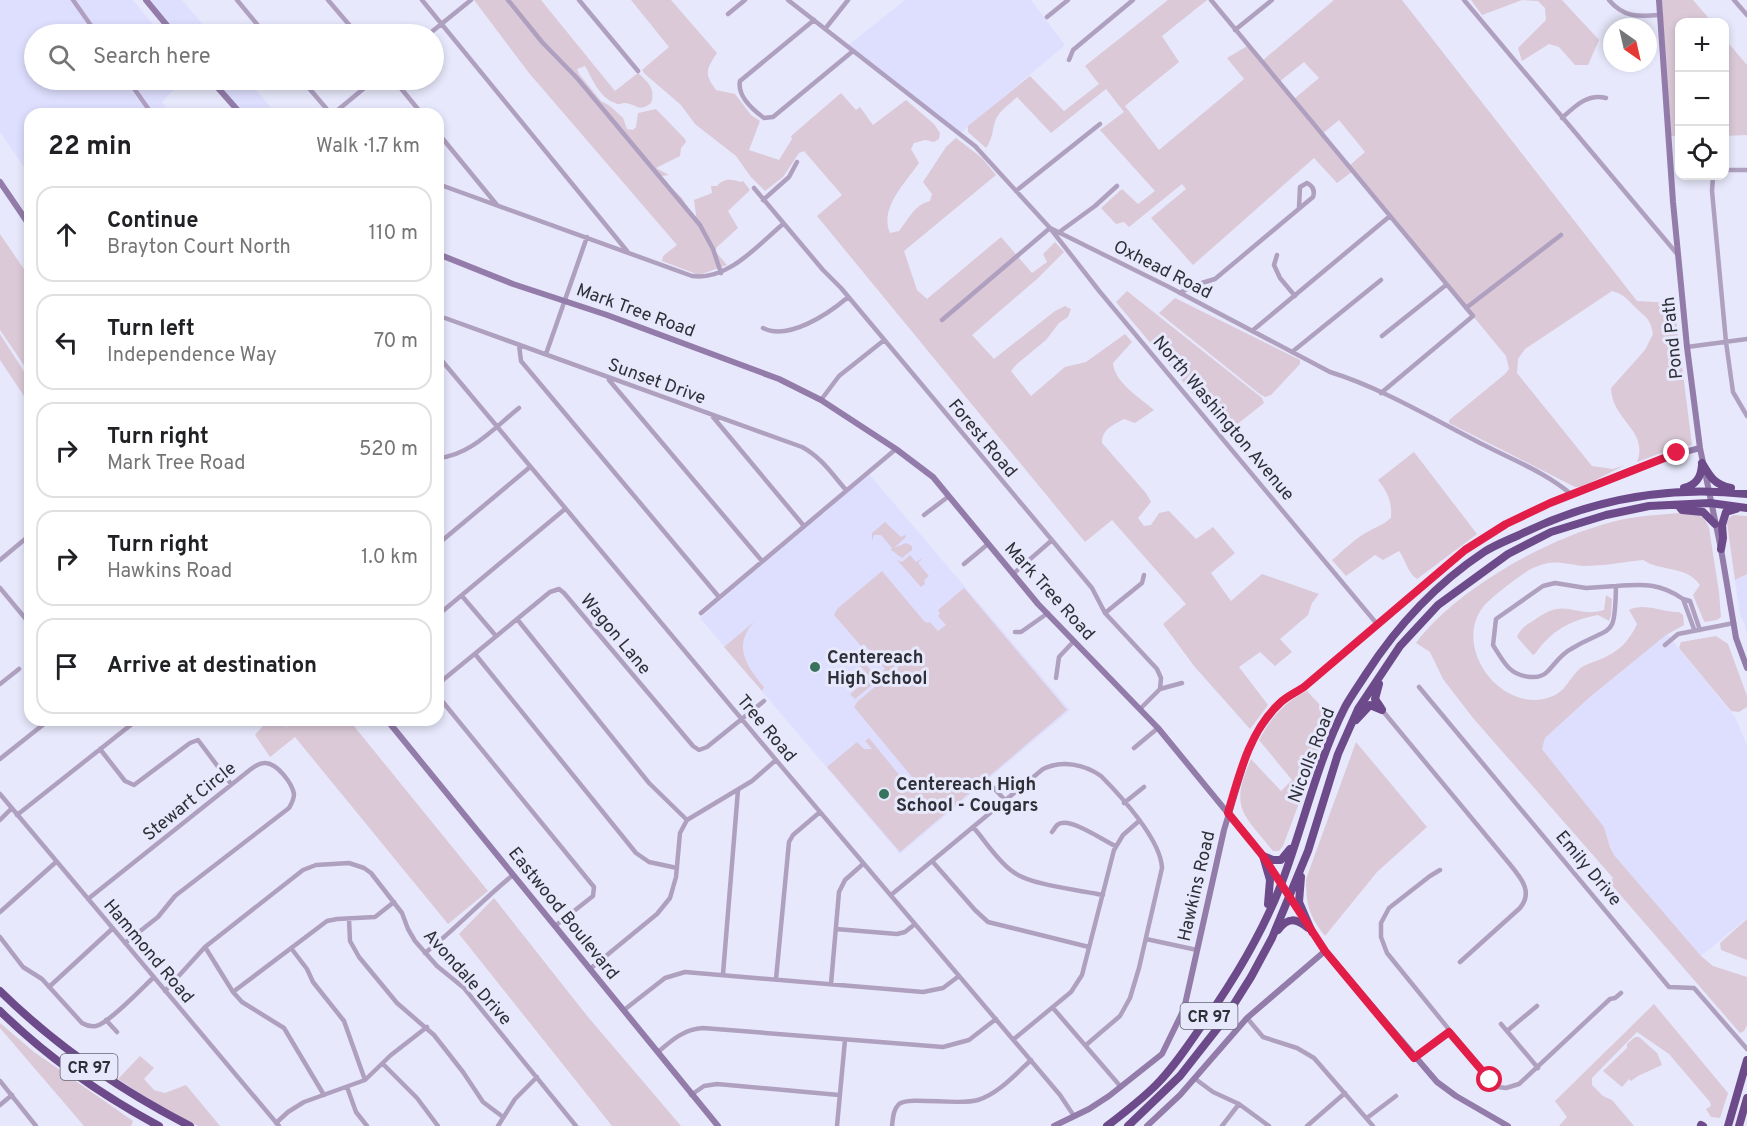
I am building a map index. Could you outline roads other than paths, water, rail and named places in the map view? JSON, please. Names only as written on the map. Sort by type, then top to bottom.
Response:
[{"type":"highway","points":[[1673,492],[1695,484],[1700,476],[1702,463]]},
{"type":"highway","points":[[1702,463],[1709,476],[1717,483],[1747,493]]},
{"type":"highway","name":"Nicolls Road","points":[[1107,1126],[1157,1084],[1180,1057],[1227,988],[1252,946],[1281,884],[1330,741],[1346,706],[1379,654],[1413,612],[1447,579],[1486,551],[1562,516],[1617,500],[1648,494],[1707,490],[1747,493]]},
{"type":"highway","name":"Nicolls Road","points":[[1128,1126],[1180,1076],[1224,1020],[1251,977],[1272,938],[1308,851],[1338,754],[1358,709],[1400,646],[1438,605],[1508,554],[1551,532],[1606,515],[1649,506],[1710,503],[1747,508]]},
{"type":"highway","points":[[1678,505],[1682,510],[1703,512],[1714,524]]},
{"type":"highway","points":[[1721,549],[1722,525],[1726,512],[1730,509],[1747,508]]},
{"type":"highway","points":[[1382,674],[1375,695],[1382,710]]},
{"type":"highway","points":[[1351,726],[1368,706],[1375,706],[1382,710]]},
{"type":"highway","points":[[1263,856],[1281,860],[1296,840]]},
{"type":"highway","points":[[1308,851],[1299,884],[1299,902],[1311,931]]},
{"type":"highway","points":[[1263,856],[1271,888],[1264,921]]},
{"type":"highway","points":[[1251,977],[1282,905],[1281,884]]},
{"type":"highway","points":[[1272,938],[1283,924],[1290,920],[1298,921],[1311,931]]},
{"type":"highway","name":"CR 97","points":[[0,992],[36,1025],[100,1075],[190,1126]]},
{"type":"highway","name":"CR 97","points":[[0,1011],[59,1063],[100,1091],[159,1126]]},
{"type":"highway","points":[[1726,1126],[1747,1060]]},
{"type":"highway","points":[[1739,1126],[1747,1098]]},
{"type":"street","points":[[74,0],[90,24]]},
{"type":"street","points":[[146,0],[166,24]]},
{"type":"street","points":[[237,0],[257,24]]},
{"type":"street","points":[[328,0],[348,24]]},
{"type":"street","points":[[422,0],[442,24],[471,0]]},
{"type":"street","points":[[508,0],[542,42],[577,78],[700,225],[713,249],[721,273]]},
{"type":"street","points":[[579,0],[638,71]]},
{"type":"street","points":[[728,14],[745,0]]},
{"type":"street","name":"Oxhead Road","points":[[788,0],[962,134],[986,157],[1050,228],[1330,372],[1381,393],[1556,482],[1572,495]]},
{"type":"street","points":[[825,29],[849,0]]},
{"type":"street","points":[[1047,17],[1068,0]]},
{"type":"street","points":[[1069,60],[1073,50],[1133,0]]},
{"type":"street","points":[[1211,0],[1473,316],[1381,393]]},
{"type":"street","points":[[1235,30],[1272,0]]},
{"type":"street","points":[[1464,0],[1679,256]]},
{"type":"street","points":[[1609,0],[1616,8],[1627,14],[1659,15]]},
{"type":"street","name":"Pond Path","points":[[1659,0],[1687,347],[1700,448],[1738,644],[1747,668]]},
{"type":"street","points":[[1734,0],[1747,15]]},
{"type":"street","points":[[814,20],[740,81],[739,87],[750,105],[764,118],[773,117],[853,51]]},
{"type":"street","points":[[444,26],[628,252]]},
{"type":"street","points":[[135,90],[148,108]]},
{"type":"street","points":[[220,90],[236,108]]},
{"type":"street","points":[[311,90],[327,108]]},
{"type":"street","points":[[340,108],[362,90]]},
{"type":"street","points":[[402,90],[417,108]]},
{"type":"street","points":[[1562,118],[1579,103],[1592,97],[1606,98]]},
{"type":"street","points":[[1016,190],[1100,124]]},
{"type":"street","points":[[444,140],[498,206]]},
{"type":"street","points":[[764,200],[785,182],[797,162]]},
{"type":"street","points":[[1729,170],[1747,170]]},
{"type":"street","points":[[1713,180],[1726,342],[1733,392],[1747,416]]},
{"type":"street","points":[[0,182],[24,217]]},
{"type":"street","points":[[1180,293],[1192,286],[1215,279],[1312,197],[1314,189],[1311,184],[1307,183],[1300,187],[1299,207]]},
{"type":"street","points":[[444,186],[703,278],[721,273],[734,265],[783,224]]},
{"type":"street","points":[[1058,232],[1095,206],[1117,186]]},
{"type":"street","name":"Forest Road","points":[[754,188],[783,224],[837,283],[847,298],[1092,588],[1105,613],[1157,669],[1161,678],[1160,688]]},
{"type":"street","points":[[1252,331],[1390,216]]},
{"type":"street","points":[[942,320],[1050,228]]},
{"type":"street","name":"North Washington Avenue","points":[[1050,228],[1100,292],[1377,624]]},
{"type":"street","points":[[1466,308],[1561,235]]},
{"type":"street","points":[[546,354],[587,237]]},
{"type":"street","points":[[1277,255],[1274,265],[1280,278],[1295,296]]},
{"type":"street","name":"Mark Tree Road","points":[[444,256],[513,284],[565,300],[779,379],[821,400],[896,448],[933,477],[1012,574],[1158,728],[1263,856],[1325,951],[1414,1058],[1437,1082],[1456,1096],[1508,1126]]},
{"type":"street","points":[[1292,352],[1380,280]]},
{"type":"street","points":[[1382,336],[1446,285]]},
{"type":"street","points":[[763,328],[771,332],[778,332],[802,326],[822,316],[847,298]]},
{"type":"street","name":"Sunset Drive","points":[[446,318],[808,450],[821,460],[846,490]]},
{"type":"street","points":[[1687,347],[1747,339]]},
{"type":"street","points":[[821,400],[839,376],[883,340]]},
{"type":"street","points":[[519,345],[521,361],[719,597]]},
{"type":"street","name":"Tree Road","points":[[444,363],[863,864],[1014,1039],[1060,1095],[1074,1116]]},
{"type":"street","points":[[607,378],[762,561]]},
{"type":"street","points":[[444,457],[464,451],[519,408]]},
{"type":"street","points":[[712,415],[804,526]]},
{"type":"street","points":[[701,613],[896,448]]},
{"type":"street","name":"Hawkins Road","points":[[1053,1126],[1089,1109],[1162,1054],[1184,1009],[1228,813],[1246,754],[1257,733],[1280,702],[1304,687],[1465,550],[1506,524],[1666,457],[1700,448]]},
{"type":"street","points":[[444,537],[530,467]]},
{"type":"street","points":[[924,515],[950,496]]},
{"type":"street","points":[[444,610],[565,509]]},
{"type":"street","points":[[0,560],[24,540]]},
{"type":"street","points":[[1012,574],[1052,541]]},
{"type":"street","points":[[964,564],[987,544]]},
{"type":"street","points":[[1105,613],[1142,583],[1144,575]]},
{"type":"street","points":[[1616,586],[1616,613],[1611,628],[1570,649],[1546,674],[1537,678],[1509,669],[1493,645],[1496,619],[1543,586],[1555,583],[1586,588],[1616,586],[1648,584],[1666,589],[1690,601],[1689,607],[1697,630]]},
{"type":"street","points":[[0,588],[24,617]]},
{"type":"street","name":"Wagon Lane","points":[[444,679],[554,590],[559,589],[693,746],[699,750],[707,747],[764,701]]},
{"type":"street","points":[[462,596],[496,636]]},
{"type":"street","points":[[1015,632],[1021,632],[1048,613]]},
{"type":"street","points":[[517,619],[649,783],[687,820]]},
{"type":"street","points":[[1665,645],[1678,634],[1734,623]]},
{"type":"street","points":[[1056,678],[1059,657],[1074,641]]},
{"type":"street","points":[[475,654],[636,853],[649,862],[677,868]]},
{"type":"street","points":[[0,684],[19,669]]},
{"type":"street","points":[[1140,709],[1160,688],[1182,683]]},
{"type":"street","name":"Emily Drive","points":[[1419,687],[1669,987],[1694,988],[1747,1049]]},
{"type":"street","points":[[444,703],[594,887],[593,896],[555,926]]},
{"type":"street","points":[[1382,710],[1508,862],[1526,887],[1527,898],[1520,908],[1460,962]]},
{"type":"street","points":[[0,759],[41,726]]},
{"type":"street","points":[[17,815],[129,726]]},
{"type":"street","name":"Eastwood Boulevard","points":[[392,726],[718,1126]]},
{"type":"street","points":[[1134,748],[1158,728]]},
{"type":"street","points":[[100,749],[125,781],[134,785],[190,743],[198,740],[231,784]]},
{"type":"street","points":[[590,969],[664,906],[675,885],[680,833],[687,820],[738,790],[776,760]]},
{"type":"street","name":"Stewart Circle","points":[[88,898],[256,766],[267,763],[280,771],[293,791],[293,800],[286,811],[175,896],[158,917],[124,943]]},
{"type":"street","points":[[891,895],[1043,769],[1064,764],[1082,766],[1097,773],[1139,821],[1156,845],[1162,860],[1161,876],[1146,939],[1134,988],[1127,1006],[1110,1026],[1086,1045]]},
{"type":"street","points":[[988,782],[1005,800]]},
{"type":"street","points":[[1124,803],[1144,787]]},
{"type":"street","points":[[723,974],[738,790]]},
{"type":"street","name":"Hammond Road","points":[[0,794],[277,1125]]},
{"type":"street","points":[[0,820],[12,808]]},
{"type":"street","points":[[776,979],[789,842],[820,812]]},
{"type":"street","points":[[1014,1039],[1071,992],[1078,982],[1086,963],[1115,846],[1123,835],[1139,821]]},
{"type":"street","points":[[1052,832],[1060,823],[1071,824],[1115,846]]},
{"type":"street","points":[[974,828],[1005,865],[1017,875],[1103,896]]},
{"type":"street","points":[[932,861],[988,922],[1089,947]]},
{"type":"street","points":[[0,912],[56,862]]},
{"type":"street","name":"Avondale Drive","points":[[165,991],[205,947],[297,875],[315,865],[349,863],[371,873],[402,913],[410,934],[425,953],[443,972],[464,988],[576,1126]]},
{"type":"street","points":[[831,984],[839,892],[845,880],[863,864]]},
{"type":"street","points":[[1440,870],[1389,908],[1381,923],[1381,937],[1388,953],[1449,1032],[1498,1087],[1506,1088],[1519,1084],[1610,999],[1621,993]]},
{"type":"street","points":[[425,953],[448,936],[513,875]]},
{"type":"street","points":[[233,992],[327,921],[375,917],[394,902]]},
{"type":"street","points":[[349,919],[350,941],[354,949],[397,1003],[427,1027],[479,1096],[504,1117]]},
{"type":"street","points":[[836,929],[897,934],[905,932],[915,924]]},
{"type":"street","points":[[49,987],[112,929]]},
{"type":"street","points":[[0,937],[23,967],[42,979],[86,1025],[96,1026],[106,1020],[154,977]]},
{"type":"street","points":[[1146,939],[1197,950]]},
{"type":"street","points":[[205,947],[233,992],[251,1008],[284,1028],[324,1095]]},
{"type":"street","points":[[291,948],[319,990],[344,1021],[365,1080]]},
{"type":"street","points":[[1147,1126],[1180,1095],[1247,1018],[1325,951]]},
{"type":"street","points":[[624,1010],[671,975],[685,972],[928,992],[943,987],[959,976]]},
{"type":"street","points":[[1507,1031],[1537,1006]]},
{"type":"street","points":[[1053,1008],[1121,1087]]},
{"type":"street","points":[[1247,1018],[1263,1037],[1297,1048],[1314,1058],[1373,1126]]},
{"type":"street","points":[[658,1052],[681,1033],[695,1028],[937,1047],[949,1046],[969,1040],[996,1019]]},
{"type":"street","points":[[106,1020],[117,1032]]},
{"type":"street","points":[[1501,1024],[1538,1068]]},
{"type":"street","points":[[277,1125],[296,1107],[365,1080],[391,1055],[427,1027]]},
{"type":"street","points":[[1414,1058],[1449,1032]]},
{"type":"street","points":[[837,1126],[845,1040]]},
{"type":"street","points":[[892,1126],[895,1110],[903,1102],[960,1103],[978,1100],[994,1092],[1030,1060]]},
{"type":"street","points":[[382,1064],[417,1098],[438,1126]]},
{"type":"street","points":[[498,1126],[520,1092],[537,1077]]},
{"type":"street","points":[[1194,1078],[1213,1092],[1239,1104],[1269,1126]]},
{"type":"street","points":[[0,1081],[36,1126]]},
{"type":"street","points":[[691,1095],[704,1086],[717,1084],[839,1095]]},
{"type":"street","points":[[347,1088],[356,1112],[367,1126]]},
{"type":"street","points":[[1307,1126],[1345,1093]]},
{"type":"street","points":[[0,1105],[12,1095]]},
{"type":"street","points":[[1367,1118],[1396,1096]]},
{"type":"street","points":[[1222,1126],[1239,1104]]},
{"type":"place","name":"Centereach High School","points":[[815,667]]},
{"type":"place","name":"Centereach High School - Cougars","points":[[884,794]]}]
